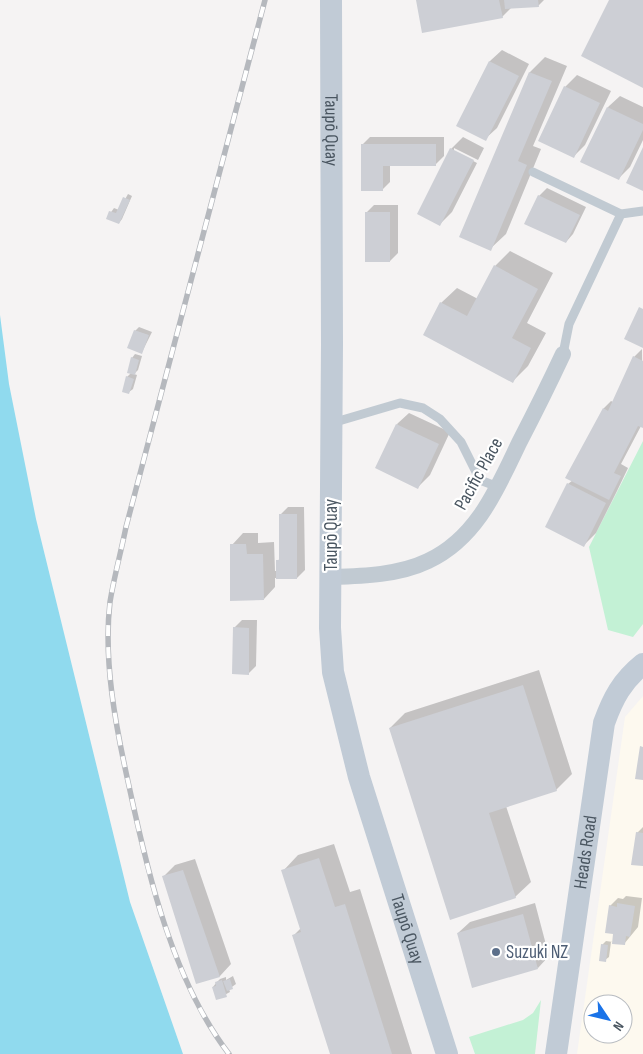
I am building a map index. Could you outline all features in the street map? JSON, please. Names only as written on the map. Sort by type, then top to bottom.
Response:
[{"type":"street","name":"Taupō Quay","points":[[331,0],[332,423],[330,628],[333,672],[359,777],[447,1054]]},
{"type":"street","name":"Pacific Place","points":[[331,577],[385,573],[427,562],[445,552],[472,527],[486,509],[498,487],[564,354]]},
{"type":"street","name":"Heads Road","points":[[556,1054],[604,723],[619,688],[643,664]]},
{"type":"lane","points":[[533,172],[621,214],[643,211]]},
{"type":"lane","points":[[564,354],[569,324],[621,214]]},
{"type":"lane","points":[[332,423],[400,403],[423,408],[440,419],[461,442],[480,480],[498,487]]},
{"type":"shaded area","points":[[643,696],[643,1054],[577,1054],[583,1012],[583,1044],[633,1044],[633,994],[586,994],[625,717]]},
{"type":"green space","points":[[643,441],[643,624],[633,637],[608,630],[589,547]]},
{"type":"green space","points":[[541,1000],[535,1054],[475,1054],[469,1037],[523,1020],[533,1013]]},
{"type":"water","points":[[0,315],[9,384],[36,519],[130,902],[183,1054],[0,1054]]},
{"type":"building","points":[[416,0],[499,0],[503,18],[422,33]]},
{"type":"building","points":[[504,0],[538,0],[539,7],[505,9]]},
{"type":"building","points":[[609,0],[643,0],[643,88],[581,56]]},
{"type":"building","points":[[489,61],[519,76],[486,141],[456,126]]},
{"type":"building","points":[[529,72],[552,81],[518,161],[527,165],[491,251],[459,237]]},
{"type":"building","points":[[564,86],[600,103],[574,158],[538,141]]},
{"type":"building","points":[[607,107],[643,124],[643,130],[619,180],[580,162]]},
{"type":"building","points":[[361,144],[436,144],[436,166],[383,166],[383,191],[361,191]]},
{"type":"building","points":[[643,147],[643,191],[626,183]]},
{"type":"building","points":[[450,148],[474,160],[440,226],[417,214]]},
{"type":"building","points":[[538,195],[580,215],[566,243],[524,224]]},
{"type":"building","points":[[123,197],[130,200],[119,224],[106,219],[109,211],[116,213]]},
{"type":"building","points":[[365,212],[390,212],[390,262],[365,262]]},
{"type":"building","points":[[494,265],[538,289],[512,338],[531,348],[513,383],[423,335],[440,302],[467,316]]},
{"type":"building","points":[[639,307],[643,309],[643,348],[624,339]]},
{"type":"building","points":[[134,330],[149,335],[142,354],[127,348]]},
{"type":"building","points":[[633,356],[643,361],[643,428],[638,426],[614,473],[621,476],[609,500],[565,478],[603,408],[608,411]]},
{"type":"building","points":[[131,357],[139,360],[135,375],[127,373]]},
{"type":"building","points":[[126,376],[134,379],[129,394],[122,392]]},
{"type":"building","points":[[396,424],[439,444],[418,489],[375,468]]},
{"type":"building","points":[[567,483],[606,503],[584,547],[545,527]]},
{"type":"building","points":[[279,514],[297,514],[297,579],[276,579],[276,560],[279,560]]},
{"type":"building","points":[[230,544],[246,544],[247,554],[263,554],[264,600],[230,601]]},
{"type":"building","points":[[233,627],[249,628],[249,675],[232,674]]},
{"type":"building","points":[[523,685],[557,791],[489,813],[516,898],[450,920],[389,728]]},
{"type":"building","points":[[640,746],[643,747],[643,780],[635,779]]},
{"type":"building","points":[[636,832],[643,833],[643,866],[631,865]]},
{"type":"building","points":[[319,858],[335,907],[345,904],[392,1054],[330,1054],[292,935],[301,932],[281,870]]},
{"type":"building","points":[[183,870],[220,977],[196,984],[162,876]]},
{"type":"building","points":[[617,903],[635,906],[630,937],[626,936],[625,945],[612,944],[613,934],[605,933],[609,905],[617,907]]},
{"type":"building","points":[[523,914],[538,969],[472,988],[457,933]]},
{"type":"building","points":[[601,944],[608,945],[606,962],[599,961]]},
{"type":"building","points":[[230,979],[233,989],[227,991],[223,981]]},
{"type":"building","points":[[222,980],[227,997],[216,1000],[212,987],[216,986],[215,982]]},
{"type":"railway","points":[[229,1054],[209,1025],[192,994],[165,926],[154,891],[136,820],[115,718],[108,647],[108,624],[110,602],[126,527],[265,0]]},
{"type":"place","name":"Suzuki NZ","points":[[496,952]]}]
